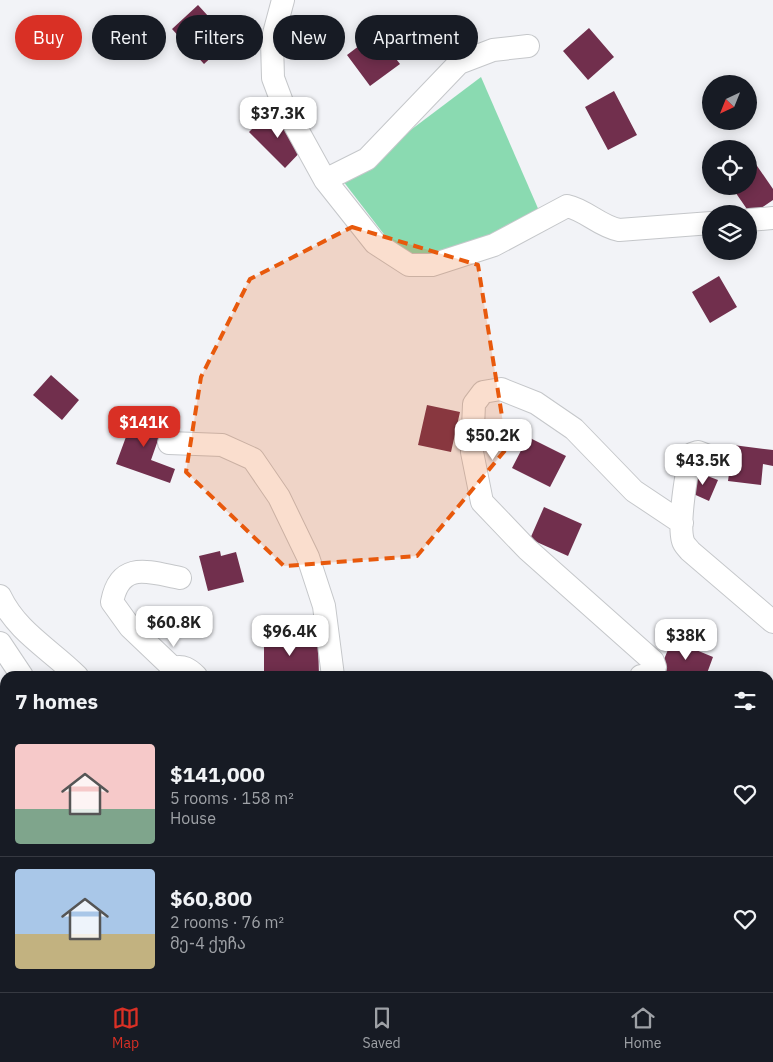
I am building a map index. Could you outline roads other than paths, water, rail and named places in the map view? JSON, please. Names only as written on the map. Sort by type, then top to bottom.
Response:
[{"type":"street","points":[[283,0],[272,41],[273,78],[282,102],[325,180],[375,243],[410,265],[432,265],[494,244],[567,206],[576,208],[606,227],[618,230],[702,224]]},
{"type":"street","points":[[325,180],[366,159],[459,63],[493,50],[528,46]]},
{"type":"street","points":[[757,219],[773,218]]},
{"type":"street","points":[[651,671],[655,667],[653,661],[527,549],[482,502],[472,452],[474,404],[483,392],[501,389],[536,403],[574,429],[634,491],[682,523]]},
{"type":"street","points":[[169,443],[222,446],[253,459],[280,497],[308,557],[324,606],[332,671]]},
{"type":"street","points":[[719,460],[698,452],[692,454],[688,464],[682,523],[683,541],[690,551],[773,622]]},
{"type":"street","points":[[173,671],[130,627],[112,602],[115,587],[127,574],[141,570],[180,578]]},
{"type":"street","points":[[0,596],[21,629],[71,671]]},
{"type":"street","points":[[0,643],[19,671]]},
{"type":"street","points":[[175,671],[179,666],[190,671]]}]
